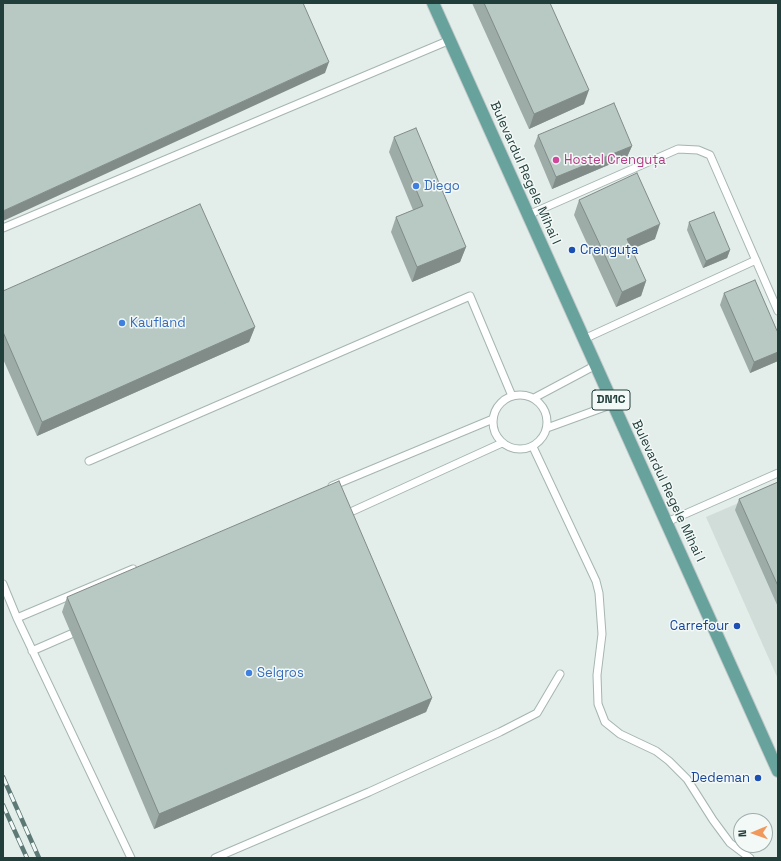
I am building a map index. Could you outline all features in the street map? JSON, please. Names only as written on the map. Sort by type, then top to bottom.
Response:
[{"type":"main road","name":"Bulevardul Regele Mihai I","points":[[433,3],[778,771]]},
{"type":"lane","points":[[3,228],[450,40]]},
{"type":"lane","points":[[528,215],[678,149],[698,150],[710,155],[778,311]]},
{"type":"lane","points":[[584,339],[756,260]]},
{"type":"lane","points":[[89,461],[470,296],[512,396]]},
{"type":"lane","points":[[534,398],[596,365]]},
{"type":"lane","points":[[521,394],[534,398],[543,406],[548,416],[547,428],[542,439],[533,447],[517,450],[502,443],[495,432],[493,419],[497,406],[508,397],[521,394]]},
{"type":"lane","points":[[547,428],[613,404]]},
{"type":"lane","points":[[324,489],[493,419]]},
{"type":"lane","points":[[342,515],[502,443]]},
{"type":"lane","points":[[533,447],[596,581],[599,593],[602,634],[597,675],[598,704],[605,722],[620,734],[656,751],[669,761],[691,784],[713,820],[730,843],[750,858]]},
{"type":"lane","points":[[667,522],[778,473]]},
{"type":"lane","points":[[17,618],[142,566]]},
{"type":"lane","points":[[3,584],[32,651],[131,858]]},
{"type":"lane","points":[[32,651],[71,634]]},
{"type":"lane","points":[[215,858],[369,792],[537,713],[560,674]]},
{"type":"shaded area","points":[[778,486],[778,679],[706,517]]},
{"type":"building","points":[[3,3],[303,3],[329,62],[3,211]]},
{"type":"building","points":[[484,3],[550,3],[589,90],[534,114]]},
{"type":"building","points":[[614,103],[632,146],[556,177],[538,135]]},
{"type":"building","name":"Diego","points":[[416,128],[466,247],[417,267],[396,217],[423,206],[394,137]]},
{"type":"building","points":[[637,173],[660,224],[627,239],[646,281],[622,292],[579,200]]},
{"type":"building","name":"Kaufland","points":[[200,204],[255,327],[42,422],[3,332],[3,291]]},
{"type":"building","points":[[714,212],[730,250],[706,261],[689,222]]},
{"type":"building","points":[[755,280],[778,333],[778,352],[754,362],[724,293]]},
{"type":"building","name":"Selgros","points":[[339,481],[432,698],[159,814],[67,597]]},
{"type":"building","points":[[778,482],[778,586],[739,499]]},
{"type":"railway","points":[[3,777],[39,858]]},
{"type":"railway","points":[[3,805],[27,858]]},
{"type":"place","name":"Hostel Crenguța","points":[[556,160]]},
{"type":"place","name":"Diego","points":[[416,186]]},
{"type":"place","name":"Crenguța","points":[[572,250]]},
{"type":"place","name":"Kaufland","points":[[122,323]]},
{"type":"place","name":"Carrefour","points":[[737,626]]},
{"type":"place","name":"Selgros","points":[[249,673]]},
{"type":"place","name":"Dedeman","points":[[758,778]]}]
